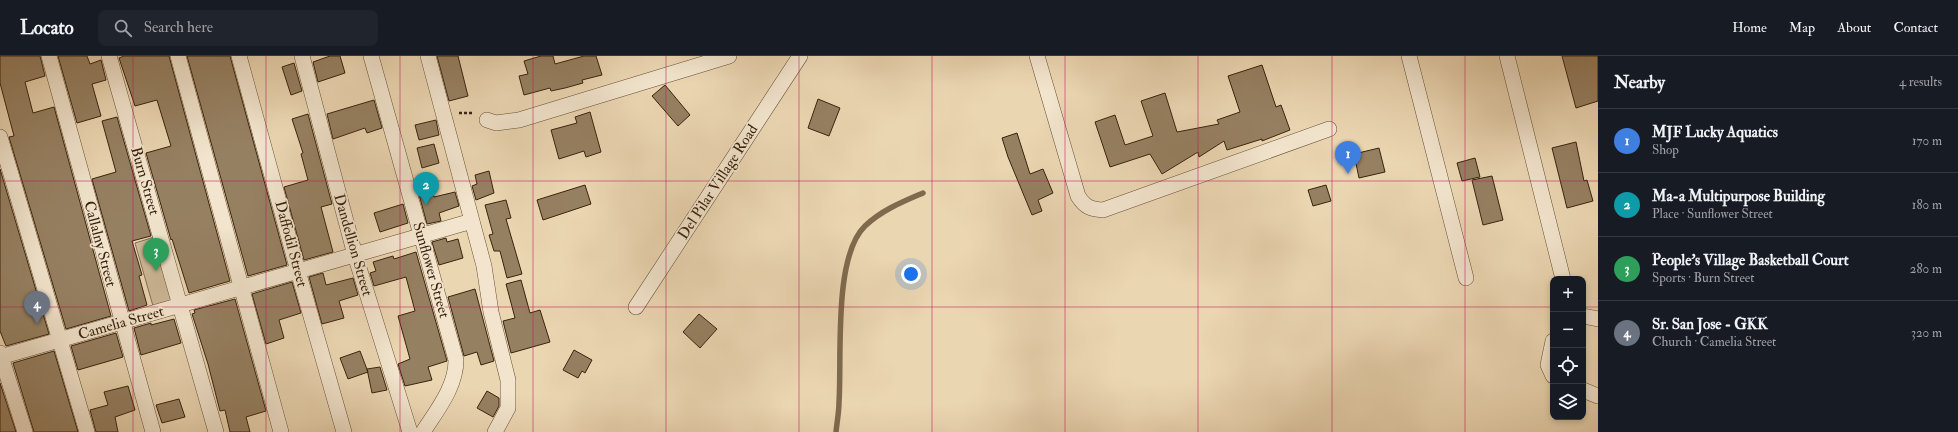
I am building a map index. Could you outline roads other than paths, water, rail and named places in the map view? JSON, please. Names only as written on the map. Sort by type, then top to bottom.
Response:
[{"type":"street","name":"Callalny Street","points":[[49,56],[153,432]]},
{"type":"street","name":"Burn Street","points":[[110,56],[216,432]]},
{"type":"street","points":[[178,56],[281,432]]},
{"type":"street","name":"Daffodil Street","points":[[239,56],[298,272],[344,432]]},
{"type":"street","name":"Dandellion Street","points":[[302,56],[355,255],[410,432]]},
{"type":"street","name":"Sunflower Street","points":[[371,56],[456,360],[456,370],[449,390],[423,432]]},
{"type":"street","points":[[428,56],[487,281],[491,312],[508,380],[508,408],[496,432]]},
{"type":"street","points":[[487,120],[496,123],[518,120],[729,56]]},
{"type":"street","name":"Del Pilar Village Road","points":[[636,307],[800,56]]},
{"type":"street","points":[[1037,56],[1078,196],[1084,205],[1092,209],[1103,210],[1329,129]]},
{"type":"street","points":[[1409,56],[1466,278]]},
{"type":"street","points":[[1506,56],[1562,276]]},
{"type":"street","points":[[0,137],[87,432]]},
{"type":"street","points":[[298,272],[472,221]]},
{"type":"street","name":"Camelia Street","points":[[0,356],[298,272]]},
{"type":"street","points":[[1586,317],[1598,319]]},
{"type":"street","points":[[1550,355],[1548,365],[1550,369]]},
{"type":"street","points":[[0,356],[25,432]]},
{"type":"street","points":[[1586,391],[1598,396]]},
{"type":"waterway","points":[[836,432],[840,383],[841,309],[848,260],[855,241],[865,226],[878,215],[892,207],[923,193]]},
{"type":"place","name":"MJF Lucky Aquatics","points":[[1348,174]]},
{"type":"place","name":"Ma-a Multipurpose Building","points":[[426,205]]},
{"type":"place","name":"People's Village Basketball Court","points":[[156,271]]},
{"type":"place","name":"Sr. San Jose - GKK","points":[[37,324]]}]
